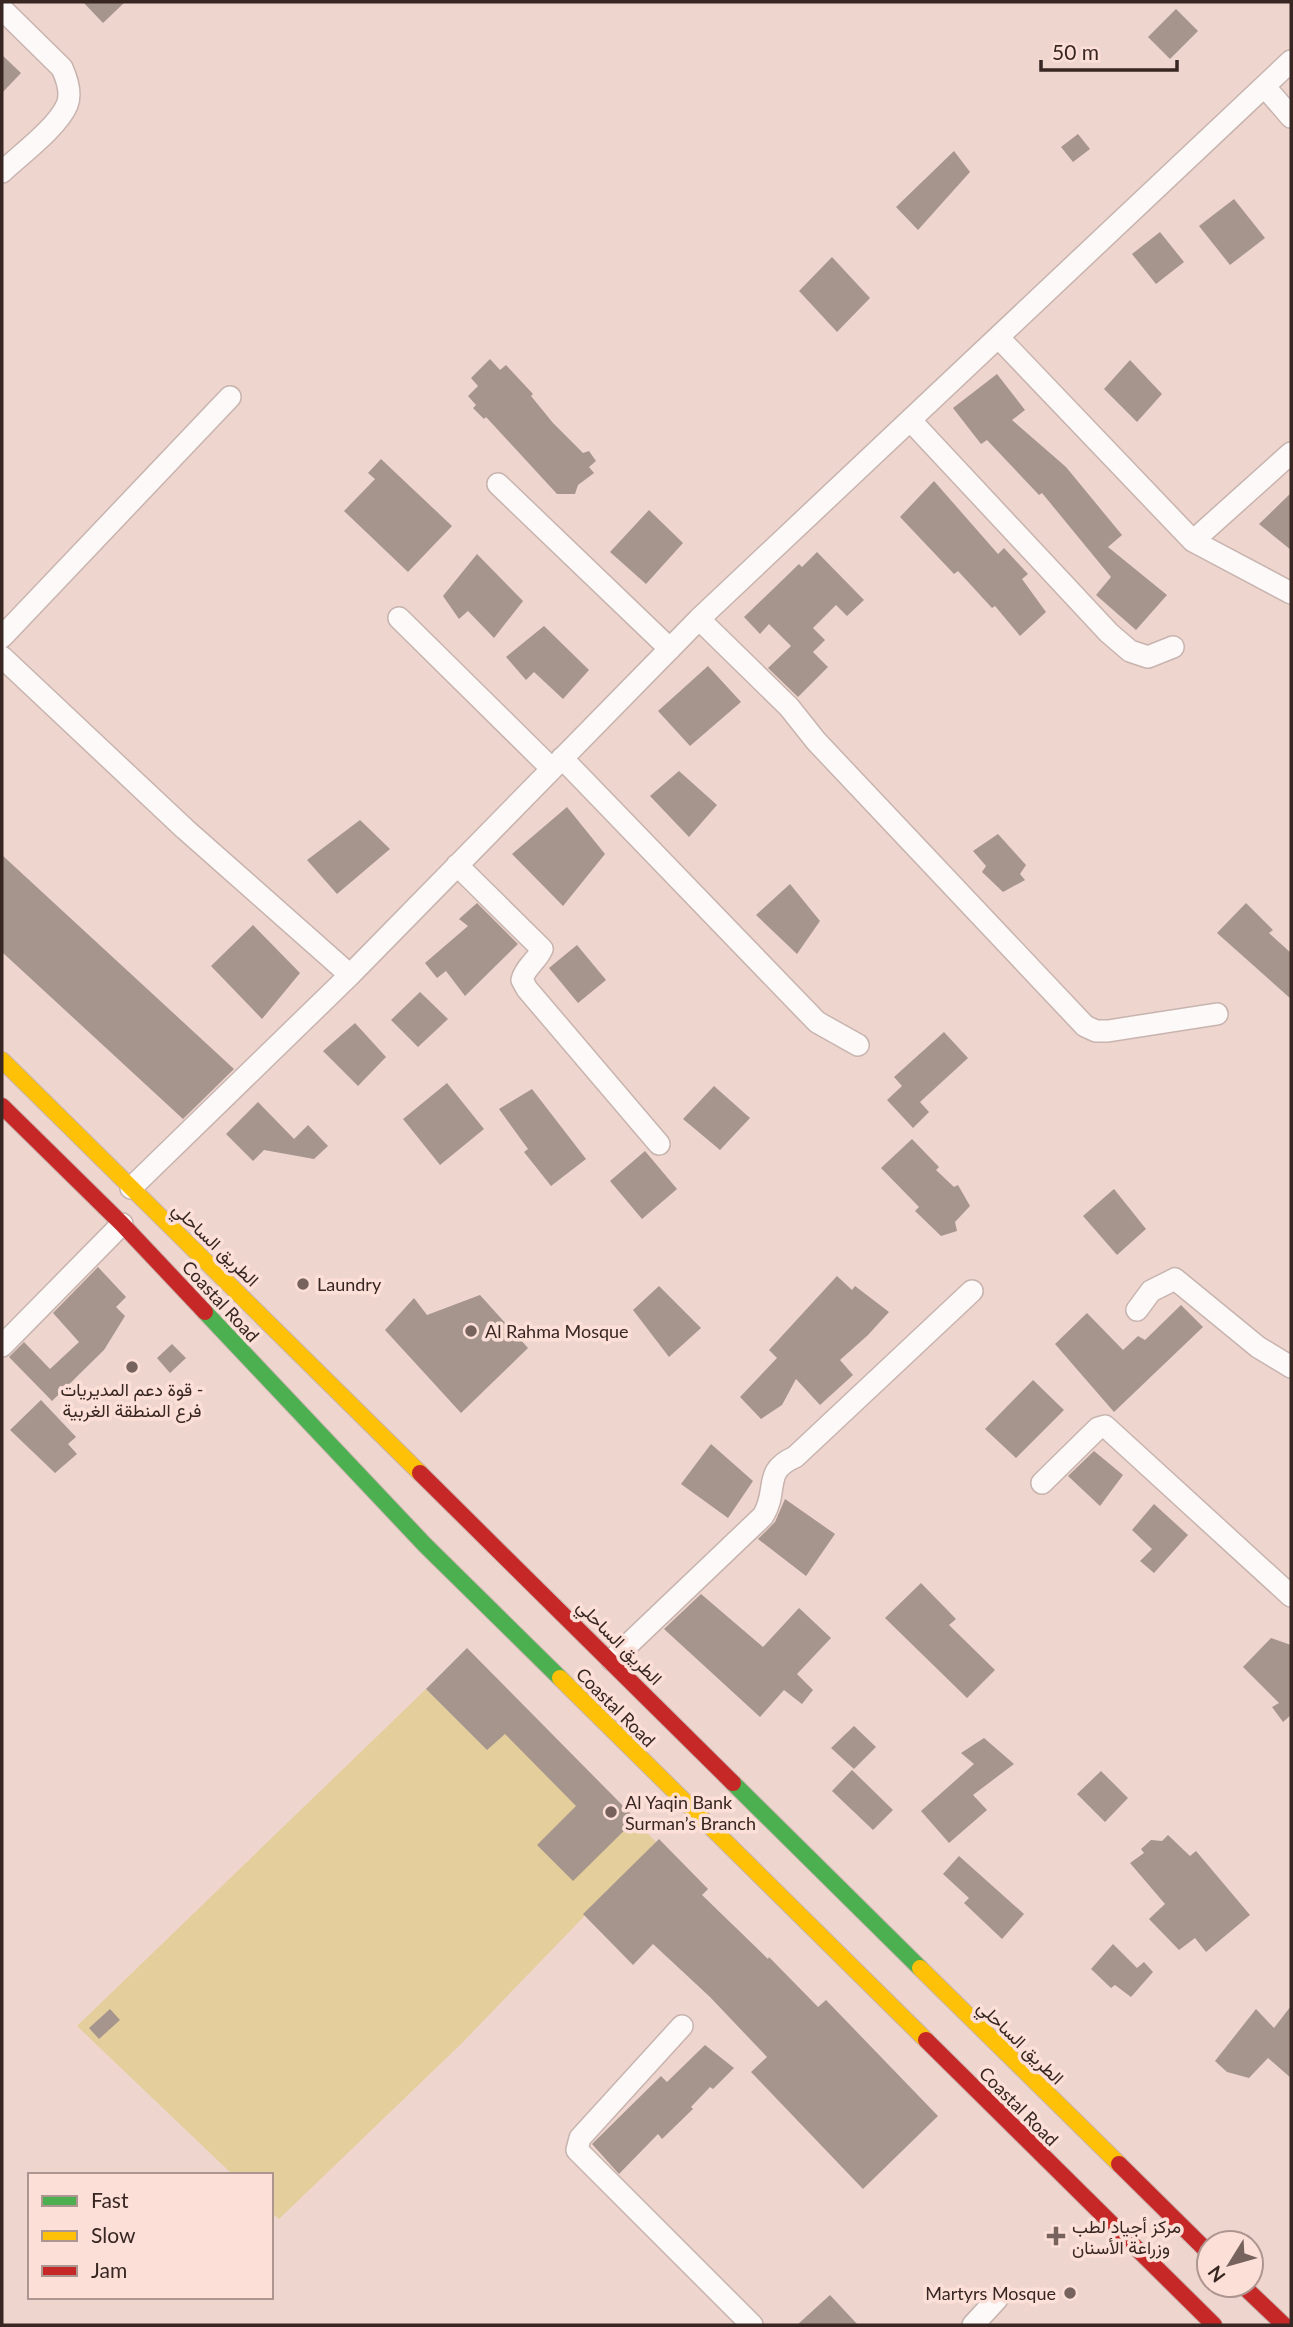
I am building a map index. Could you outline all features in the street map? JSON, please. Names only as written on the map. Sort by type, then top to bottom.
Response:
[{"type":"highway","name":"الطريق الساحلي","points":[[2,1060],[612,1660],[928,1978],[1195,2239]]},
{"type":"highway","name":"Coastal Road","points":[[2,1105],[433,1535],[1214,2325]]},
{"type":"highway","points":[[433,1535],[456,1506]]},
{"type":"highway","points":[[1257,2299],[1284,2325]]},
{"type":"street","points":[[2,9],[62,68],[68,81],[69,93],[67,105],[55,122],[2,172]]},
{"type":"street","points":[[131,1188],[350,975],[699,619],[1291,61]]},
{"type":"street","points":[[1265,87],[1291,117]]},
{"type":"street","points":[[999,338],[1193,541],[1291,593]]},
{"type":"street","points":[[2,637],[230,397]]},
{"type":"street","points":[[911,421],[1108,633],[1130,651],[1148,657],[1173,647]]},
{"type":"street","points":[[1193,541],[1291,453]]},
{"type":"street","points":[[498,484],[670,649]]},
{"type":"street","points":[[399,618],[557,763],[817,1022],[858,1045]]},
{"type":"street","points":[[699,619],[789,707],[816,741],[1086,1026],[1097,1031],[1108,1031],[1217,1014]]},
{"type":"street","points":[[2,657],[185,829],[350,975]]},
{"type":"street","points":[[457,865],[542,949],[538,959],[524,972],[522,980],[527,989],[659,1144]]},
{"type":"street","points":[[2,1346],[122,1224]]},
{"type":"street","points":[[1137,1310],[1151,1291],[1175,1279],[1258,1347],[1291,1367]]},
{"type":"street","points":[[612,1660],[763,1516],[770,1504],[774,1471],[778,1465],[795,1457],[972,1291]]},
{"type":"street","points":[[1042,1482],[1098,1429],[1105,1426],[1291,1596]]},
{"type":"street","points":[[682,2026],[580,2137],[577,2150],[752,2325]]},
{"type":"street","points":[[973,2325],[998,2300]]},
{"type":"shaded area","points":[[426,1689],[487,1750],[528,1710],[656,1842],[461,2044],[279,2219],[273,2214],[273,2173],[231,2173],[77,2026]]},
{"type":"building","points":[[83,2],[125,2],[103,23]]},
{"type":"building","points":[[1176,9],[1198,31],[1170,59],[1148,37]]},
{"type":"building","points":[[2,55],[21,73],[2,93]]},
{"type":"building","points":[[1078,134],[1090,149],[1073,162],[1061,147]]},
{"type":"building","points":[[954,151],[970,172],[918,230],[896,207]]},
{"type":"building","points":[[1234,199],[1265,238],[1230,265],[1199,226]]},
{"type":"building","points":[[1160,232],[1184,262],[1156,284],[1132,254]]},
{"type":"building","points":[[832,257],[870,298],[837,332],[799,291]]},
{"type":"building","points":[[490,359],[500,370],[506,365],[533,394],[531,396],[553,423],[583,453],[589,451],[596,461],[589,467],[594,473],[578,485],[575,494],[557,494],[486,417],[484,419],[473,408],[476,405],[468,396],[478,386],[471,378]]},
{"type":"building","points":[[1130,360],[1162,394],[1137,422],[1104,389]]},
{"type":"building","points":[[997,374],[1025,410],[1012,420],[1066,467],[1122,535],[1108,547],[1167,595],[1136,630],[1096,595],[1111,577],[1042,493],[1039,495],[987,440],[981,444],[953,408]]},
{"type":"building","points":[[381,459],[452,526],[408,572],[344,511],[375,479],[368,473]]},
{"type":"building","points":[[934,481],[998,554],[1004,548],[1028,574],[1022,579],[1046,612],[1020,636],[995,606],[992,608],[958,571],[954,574],[900,517]]},
{"type":"building","points":[[1291,493],[1291,550],[1259,524]]},
{"type":"building","points":[[649,510],[683,543],[646,584],[610,552]]},
{"type":"building","points":[[817,552],[864,600],[847,616],[836,605],[813,628],[825,640],[813,652],[828,667],[798,697],[768,668],[791,646],[769,624],[760,634],[744,617],[799,564],[802,567]]},
{"type":"building","points":[[477,554],[523,601],[494,638],[468,611],[459,619],[443,596]]},
{"type":"building","points":[[544,626],[589,670],[563,699],[534,672],[526,680],[506,657]]},
{"type":"building","points":[[708,666],[741,702],[690,746],[658,711]]},
{"type":"building","points":[[679,771],[717,805],[689,837],[650,796]]},
{"type":"building","points":[[567,807],[605,854],[563,906],[512,854]]},
{"type":"building","points":[[360,820],[390,849],[337,894],[307,860]]},
{"type":"building","points":[[998,834],[1026,865],[1020,874],[1025,880],[1003,892],[982,872],[986,866],[973,851]]},
{"type":"building","points":[[2,855],[234,1069],[183,1119],[2,952]]},
{"type":"building","points":[[790,884],[820,921],[797,954],[756,915]]},
{"type":"building","points":[[477,903],[518,944],[465,996],[446,971],[437,978],[425,963],[468,926],[459,919]]},
{"type":"building","points":[[1246,903],[1273,930],[1269,933],[1291,953],[1291,999],[1217,933]]},
{"type":"building","points":[[253,925],[300,973],[262,1019],[211,966]]},
{"type":"building","points":[[577,945],[606,980],[578,1003],[549,968]]},
{"type":"building","points":[[420,992],[448,1019],[418,1047],[391,1020]]},
{"type":"building","points":[[355,1023],[386,1057],[358,1086],[323,1051]]},
{"type":"building","points":[[944,1032],[968,1058],[920,1102],[929,1112],[913,1128],[887,1100],[902,1086],[894,1077]]},
{"type":"building","points":[[447,1083],[484,1129],[440,1165],[403,1119]]},
{"type":"building","points":[[714,1086],[750,1118],[720,1150],[683,1119]]},
{"type":"building","points":[[532,1089],[586,1159],[551,1186],[524,1152],[528,1149],[499,1109]]},
{"type":"building","points":[[258,1102],[294,1139],[308,1125],[328,1146],[314,1159],[264,1150],[253,1161],[226,1134]]},
{"type":"building","points":[[912,1139],[939,1167],[936,1170],[954,1187],[958,1185],[970,1206],[955,1222],[957,1231],[941,1236],[915,1211],[919,1207],[881,1168]]},
{"type":"building","points":[[645,1151],[677,1189],[642,1219],[610,1181]]},
{"type":"building","points":[[1114,1189],[1146,1229],[1117,1255],[1083,1216]]},
{"type":"building","points":[[98,1267],[126,1297],[116,1307],[125,1316],[104,1350],[52,1401],[9,1357],[24,1342],[50,1369],[79,1342],[53,1313]]},
{"type":"building","points":[[837,1276],[852,1290],[855,1286],[889,1312],[840,1360],[853,1375],[820,1405],[796,1379],[782,1405],[761,1419],[740,1397],[777,1358],[769,1350]]},
{"type":"building","points":[[659,1286],[701,1328],[669,1357],[633,1310]]},
{"type":"building","points":[[480,1295],[528,1348],[461,1413],[385,1330],[414,1298],[427,1315]]},
{"type":"building","points":[[1181,1305],[1203,1327],[1114,1412],[1055,1344],[1087,1313],[1123,1350],[1138,1336],[1145,1340]]},
{"type":"building","points":[[172,1344],[186,1358],[170,1373],[157,1358]]},
{"type":"building","points":[[1033,1380],[1064,1410],[1016,1458],[985,1429]]},
{"type":"building","points":[[41,1400],[76,1437],[68,1444],[77,1454],[55,1473],[10,1430]]},
{"type":"building","points":[[711,1444],[753,1481],[728,1518],[681,1484]]},
{"type":"building","points":[[1094,1451],[1123,1475],[1100,1506],[1068,1476]]},
{"type":"building","points":[[785,1499],[835,1534],[806,1576],[758,1539],[775,1522]]},
{"type":"building","points":[[1154,1504],[1188,1535],[1154,1573],[1140,1561],[1152,1549],[1132,1530]]},
{"type":"building","points":[[921,1583],[956,1619],[949,1625],[995,1670],[967,1698],[885,1618]]},
{"type":"building","points":[[701,1594],[763,1647],[799,1608],[831,1638],[797,1674],[813,1690],[802,1704],[784,1690],[760,1717],[664,1629]]},
{"type":"building","points":[[1271,1638],[1291,1645],[1291,1715],[1283,1722],[1272,1707],[1279,1703],[1243,1667]]},
{"type":"building","points":[[467,1648],[636,1819],[573,1881],[537,1845],[576,1806],[505,1734],[487,1750],[426,1689]]},
{"type":"building","points":[[854,1726],[876,1747],[854,1769],[831,1748]]},
{"type":"building","points":[[984,1738],[1014,1764],[973,1795],[987,1810],[949,1843],[921,1811],[974,1764],[961,1753]]},
{"type":"building","points":[[852,1770],[893,1810],[873,1830],[832,1791]]},
{"type":"building","points":[[1101,1771],[1128,1798],[1105,1822],[1077,1794]]},
{"type":"building","points":[[1168,1835],[1190,1856],[1196,1851],[1250,1915],[1206,1952],[1195,1938],[1179,1950],[1149,1919],[1165,1904],[1130,1863],[1144,1853],[1141,1849],[1151,1840],[1162,1841]]},
{"type":"building","points":[[659,1839],[708,1889],[702,1895],[818,2007],[826,2000],[938,2116],[863,2189],[751,2072],[767,2057],[710,1997],[653,1944],[633,1965],[583,1914]]},
{"type":"building","points":[[959,1856],[1024,1914],[1002,1939],[964,1903],[969,1898],[943,1874]]},
{"type":"building","points":[[1113,1944],[1137,1968],[1144,1962],[1153,1972],[1131,1997],[1115,1985],[1111,1988],[1091,1969]]},
{"type":"building","points":[[1291,2006],[1291,2078],[1268,2058],[1249,2078],[1227,2072],[1215,2061],[1256,2009],[1274,2028]]},
{"type":"building","points":[[110,2009],[120,2020],[99,2039],[89,2028]]},
{"type":"building","points":[[705,2045],[734,2068],[713,2089],[710,2087],[691,2107],[693,2109],[662,2139],[658,2134],[619,2174],[592,2144],[661,2076],[667,2082]]},
{"type":"building","points":[[830,2295],[858,2325],[797,2325]]},
{"type":"traffic: fast","points":[[205,1312],[425,1545],[560,1678]]},
{"type":"traffic: fast","points":[[733,1783],[920,1968]]},
{"type":"traffic: slow","points":[[2,1060],[420,1473]]},
{"type":"traffic: slow","points":[[560,1678],[926,2040]]},
{"type":"traffic: slow","points":[[920,1968],[1119,2164]]},
{"type":"traffic: jam","points":[[2,1106],[122,1224],[205,1312]]},
{"type":"traffic: jam","points":[[420,1473],[733,1783]]},
{"type":"traffic: jam","points":[[926,2040],[1214,2325]]},
{"type":"traffic: jam","points":[[1119,2164],[1195,2239]]},
{"type":"traffic: jam","points":[[1257,2299],[1284,2325]]},
{"type":"place","name":"Laundry","points":[[303,1284]]},
{"type":"place","name":"Al Rahma Mosque","points":[[471,1331]]},
{"type":"place","name":"قوة دعم المديريات - فرع المنطقة الغربية","points":[[132,1367]]},
{"type":"place","name":"Al Yaqin Bank Surman’s Branch","points":[[611,1812]]},
{"type":"place","name":"مركز أجياد لطب وزراعة الأسنان","points":[[1056,2236]]},
{"type":"place","name":"Martyrs Mosque","points":[[1070,2293]]}]
